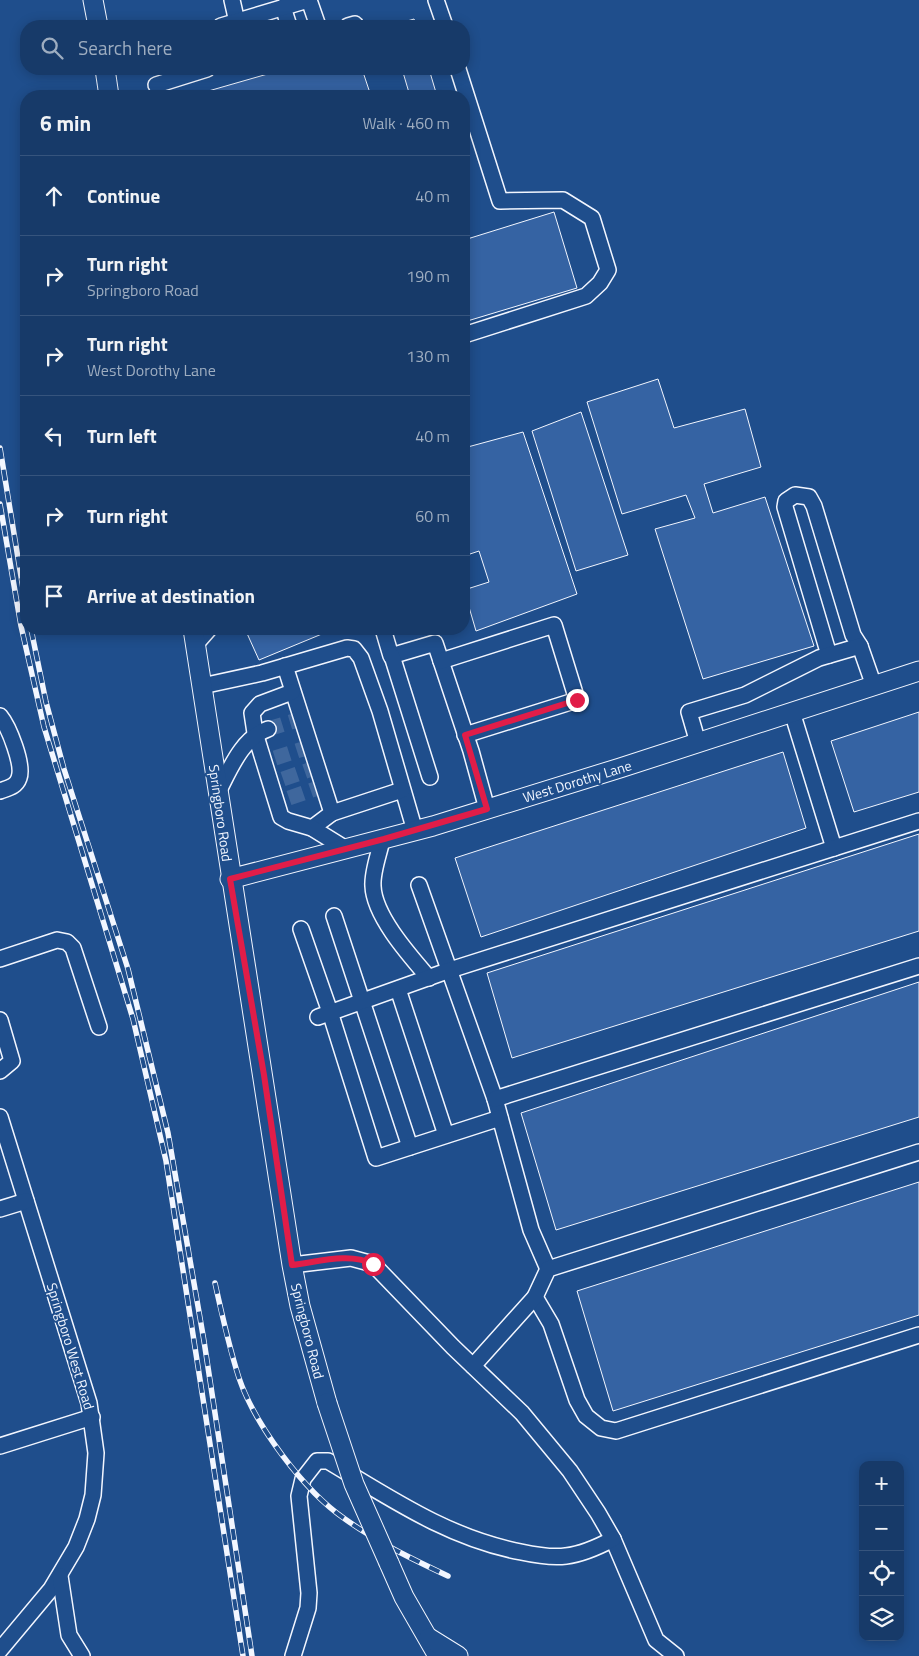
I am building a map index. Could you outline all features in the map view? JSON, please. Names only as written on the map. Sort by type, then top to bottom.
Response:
[{"type":"main road","points":[[93,0],[97,20]]},
{"type":"main road","points":[[106,75],[108,90]]},
{"type":"main road","name":"Springboro Road","points":[[194,637],[230,879],[264,1075],[292,1265],[300,1306],[327,1403],[354,1484],[404,1597],[438,1656]]},
{"type":"main road","name":"West Dorothy Lane","points":[[230,879],[382,840],[487,809],[919,671]]},
{"type":"main road","points":[[426,1635],[458,1656]]},
{"type":"street","points":[[232,0],[237,20]]},
{"type":"street","points":[[242,20],[286,4],[308,0],[316,20]]},
{"type":"street","points":[[436,0],[443,20]]},
{"type":"street","points":[[286,4],[288,20]]},
{"type":"street","points":[[156,85],[188,75]]},
{"type":"street","points":[[460,75],[465,90]]},
{"type":"street","points":[[470,107],[500,201],[563,200],[592,218],[608,270],[600,283],[586,296],[470,333]]},
{"type":"street","points":[[829,655],[785,507],[790,498],[803,494],[809,497],[814,506],[854,635],[860,646],[874,686]]},
{"type":"street","points":[[441,661],[554,625],[577,700],[465,735]]},
{"type":"street","points":[[385,635],[430,777]]},
{"type":"street","points":[[392,656],[435,643],[487,809]]},
{"type":"street","points":[[698,743],[688,712],[745,696],[829,655],[860,646]]},
{"type":"street","points":[[202,686],[285,666],[347,648],[354,649],[361,658],[380,711],[415,830]]},
{"type":"street","points":[[285,666],[297,720],[319,788],[332,812]]},
{"type":"street","points":[[292,692],[260,704],[252,713],[261,731],[277,782],[282,800],[281,817],[312,828],[346,849]]},
{"type":"street","points":[[792,712],[834,848]]},
{"type":"street","points":[[0,716],[6,724],[21,769],[18,780],[12,787],[0,791]]},
{"type":"street","points":[[218,792],[237,756],[261,731]]},
{"type":"street","points":[[312,828],[332,812],[402,790]]},
{"type":"street","points":[[324,1014],[450,970],[919,821]]},
{"type":"street","points":[[382,840],[372,886],[378,906],[407,953],[429,978]]},
{"type":"street","points":[[420,884],[495,1099],[530,1230],[548,1270]]},
{"type":"street","points":[[334,916],[364,1000],[410,1147]]},
{"type":"street","points":[[301,929],[324,1014],[376,1158],[500,1118]]},
{"type":"street","points":[[0,959],[57,940],[67,942],[73,948],[99,1027]]},
{"type":"street","points":[[495,1099],[919,966]]},
{"type":"street","points":[[398,988],[446,1136]]},
{"type":"street","points":[[0,1020],[12,1061],[0,1070]]},
{"type":"street","name":"Springboro West Road","points":[[0,1117],[92,1417],[96,1453],[92,1495],[76,1547],[60,1576],[0,1650]]},
{"type":"street","points":[[473,1366],[535,1297],[548,1270],[919,1152]]},
{"type":"street","points":[[0,1209],[26,1201]]},
{"type":"street","points":[[292,1265],[351,1258],[373,1264],[522,1413],[570,1471],[613,1538],[656,1640],[676,1656]]},
{"type":"street","points":[[535,1297],[551,1324],[578,1400],[586,1416],[601,1428],[616,1431],[919,1335]]},
{"type":"street","points":[[0,1446],[92,1417]]},
{"type":"street","points":[[293,1656],[308,1608],[309,1593],[299,1496],[303,1479],[317,1461],[328,1461],[416,1515],[444,1529],[503,1549],[530,1554],[566,1556],[583,1553],[613,1538]]},
{"type":"street","points":[[60,1576],[69,1635],[82,1656]]},
{"type":"building","points":[[264,75],[364,75],[369,90],[212,90]]},
{"type":"building","points":[[404,75],[431,75],[435,90],[408,90]]},
{"type":"building","points":[[554,212],[577,288],[470,320],[470,238]]},
{"type":"building","points":[[658,379],[674,428],[745,409],[761,467],[704,484],[713,513],[765,497],[814,646],[703,679],[655,529],[695,518],[686,495],[622,514],[587,402]]},
{"type":"building","points":[[581,412],[628,555],[576,571],[532,431]]},
{"type":"building","points":[[523,432],[577,594],[476,631],[470,610],[470,588],[489,582],[479,551],[470,554],[470,446]]},
{"type":"building","points":[[248,635],[319,635],[259,660]]},
{"type":"building","points":[[919,712],[919,792],[854,812],[831,741]]},
{"type":"building","points":[[783,752],[806,828],[481,937],[455,858]]},
{"type":"building","points":[[919,834],[919,931],[512,1058],[487,973]]},
{"type":"building","points":[[919,982],[919,1117],[556,1230],[521,1113]]},
{"type":"building","points":[[919,1182],[919,1315],[613,1411],[577,1291]]},
{"type":"tunnel","points":[[268,729],[294,721]]},
{"type":"tunnel","points":[[275,758],[303,749]]},
{"type":"tunnel","points":[[283,779],[309,770]]},
{"type":"tunnel","points":[[289,798],[315,789]]},
{"type":"railway","points":[[0,448],[20,570]]},
{"type":"railway","points":[[0,504],[20,620]]},
{"type":"railway","points":[[23,635],[44,727],[133,1019],[166,1161],[243,1656]]},
{"type":"railway","points":[[32,635],[46,702],[64,769],[128,969],[168,1133],[204,1341],[252,1656]]},
{"type":"railway","points":[[215,1283],[229,1343],[246,1396],[283,1456],[313,1492],[345,1519],[382,1543],[448,1576]]},
{"type":"route","points":[[373,1264],[351,1258],[292,1265],[264,1075],[230,879],[433,826],[487,809],[465,735],[577,700]]}]
